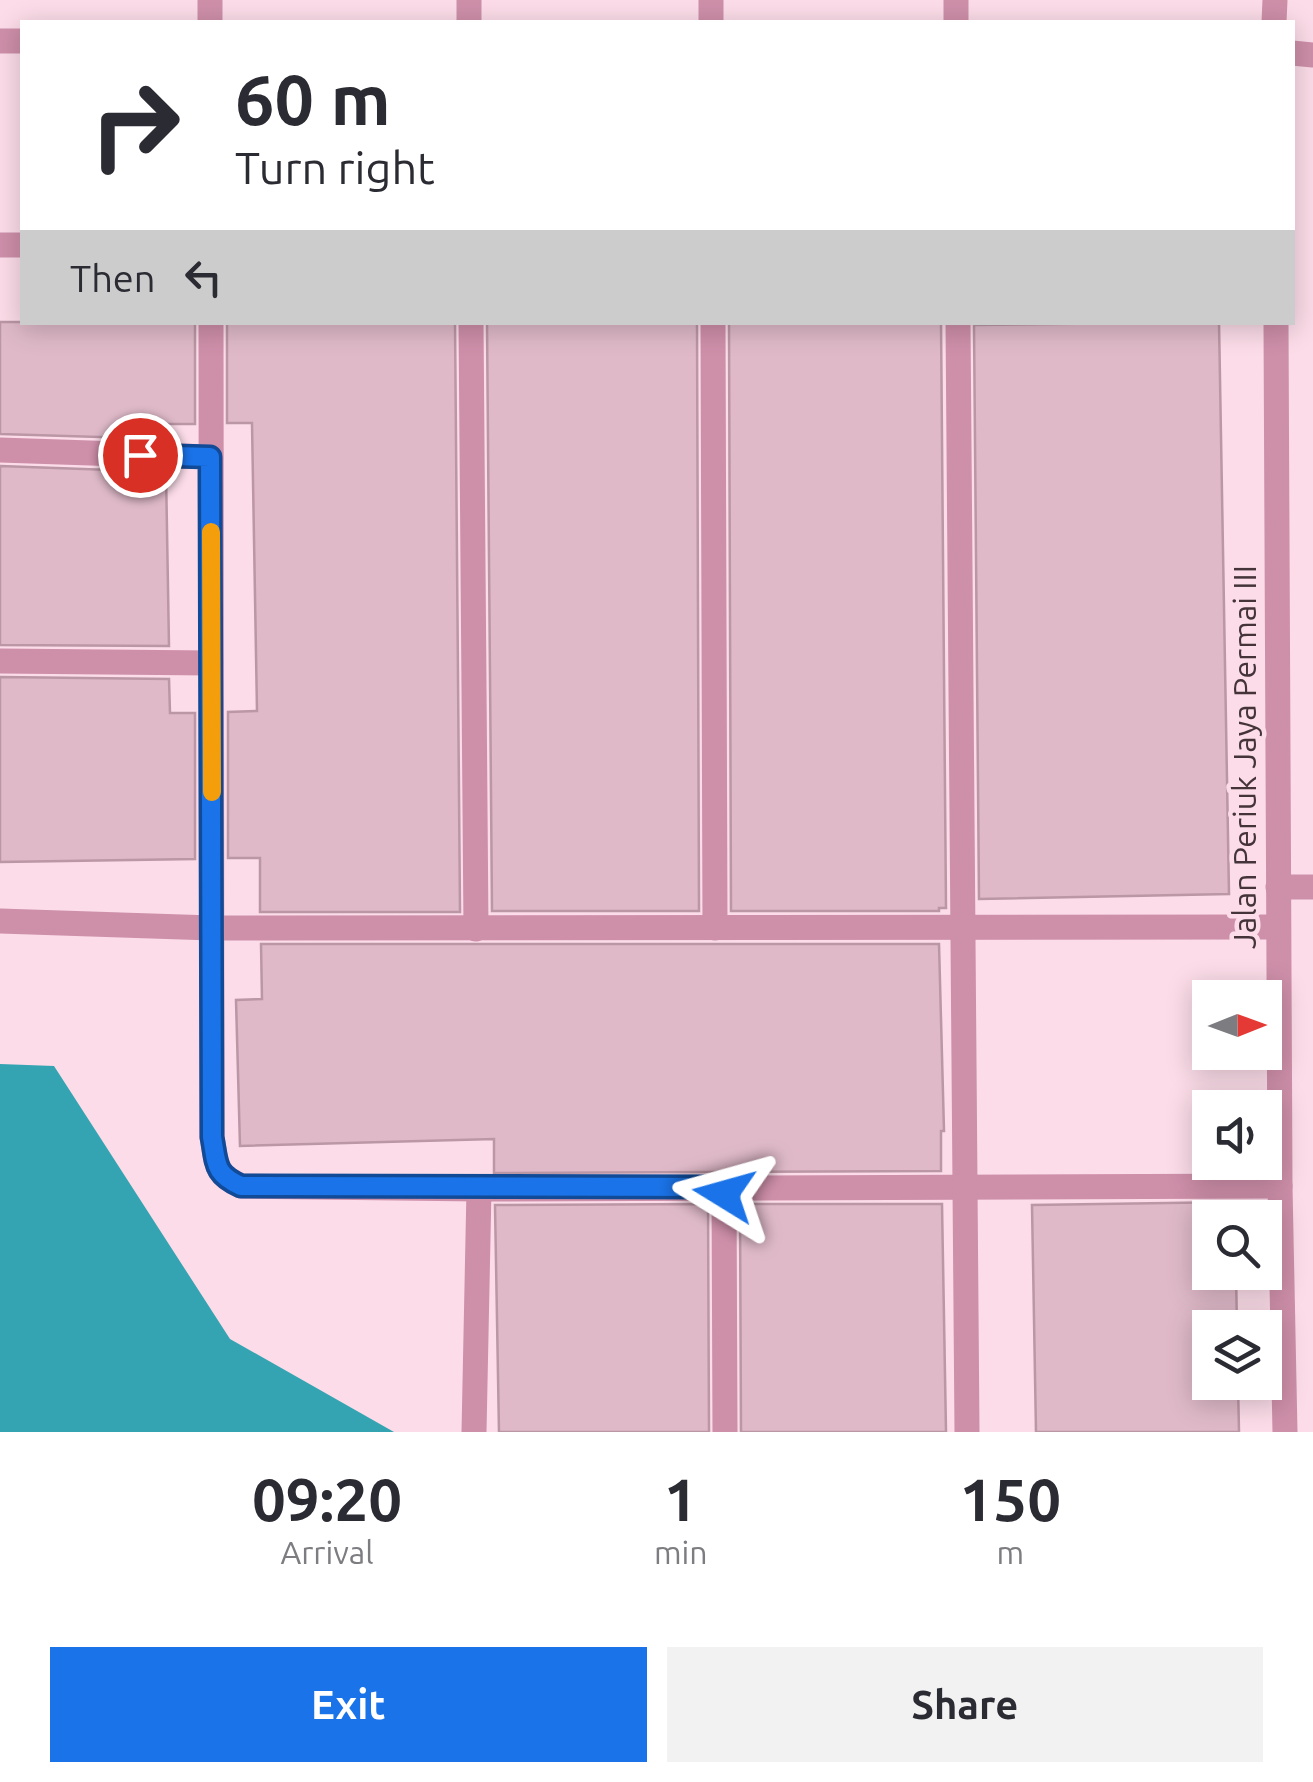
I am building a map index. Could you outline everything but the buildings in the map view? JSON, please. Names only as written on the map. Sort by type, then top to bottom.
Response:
[{"type":"street","points":[[210,325],[212,1137],[218,1171],[226,1180],[241,1186],[479,1188],[1280,1186]]},
{"type":"street","points":[[471,325],[476,928]]},
{"type":"street","points":[[713,325],[716,928]]},
{"type":"street","points":[[958,325],[967,1432]]},
{"type":"street","name":"Jalan Periuk Jaya Permai III","points":[[1276,325],[1280,1186],[1285,1432]]},
{"type":"street","points":[[0,450],[210,457]]},
{"type":"street","points":[[0,661],[211,662]]},
{"type":"street","points":[[1278,887],[1313,887]]},
{"type":"street","points":[[0,921],[212,928],[1278,927]]},
{"type":"street","points":[[724,1187],[725,1432]]},
{"type":"street","points":[[474,1432],[479,1188]]},
{"type":"water","points":[[0,1064],[54,1066],[230,1339],[394,1432],[0,1432]]},
{"type":"slow traffic","points":[[211,532],[212,792]]},
{"type":"route","points":[[140,455],[210,457],[212,1137],[218,1171],[226,1180],[241,1186],[724,1187],[724,1194]]}]
